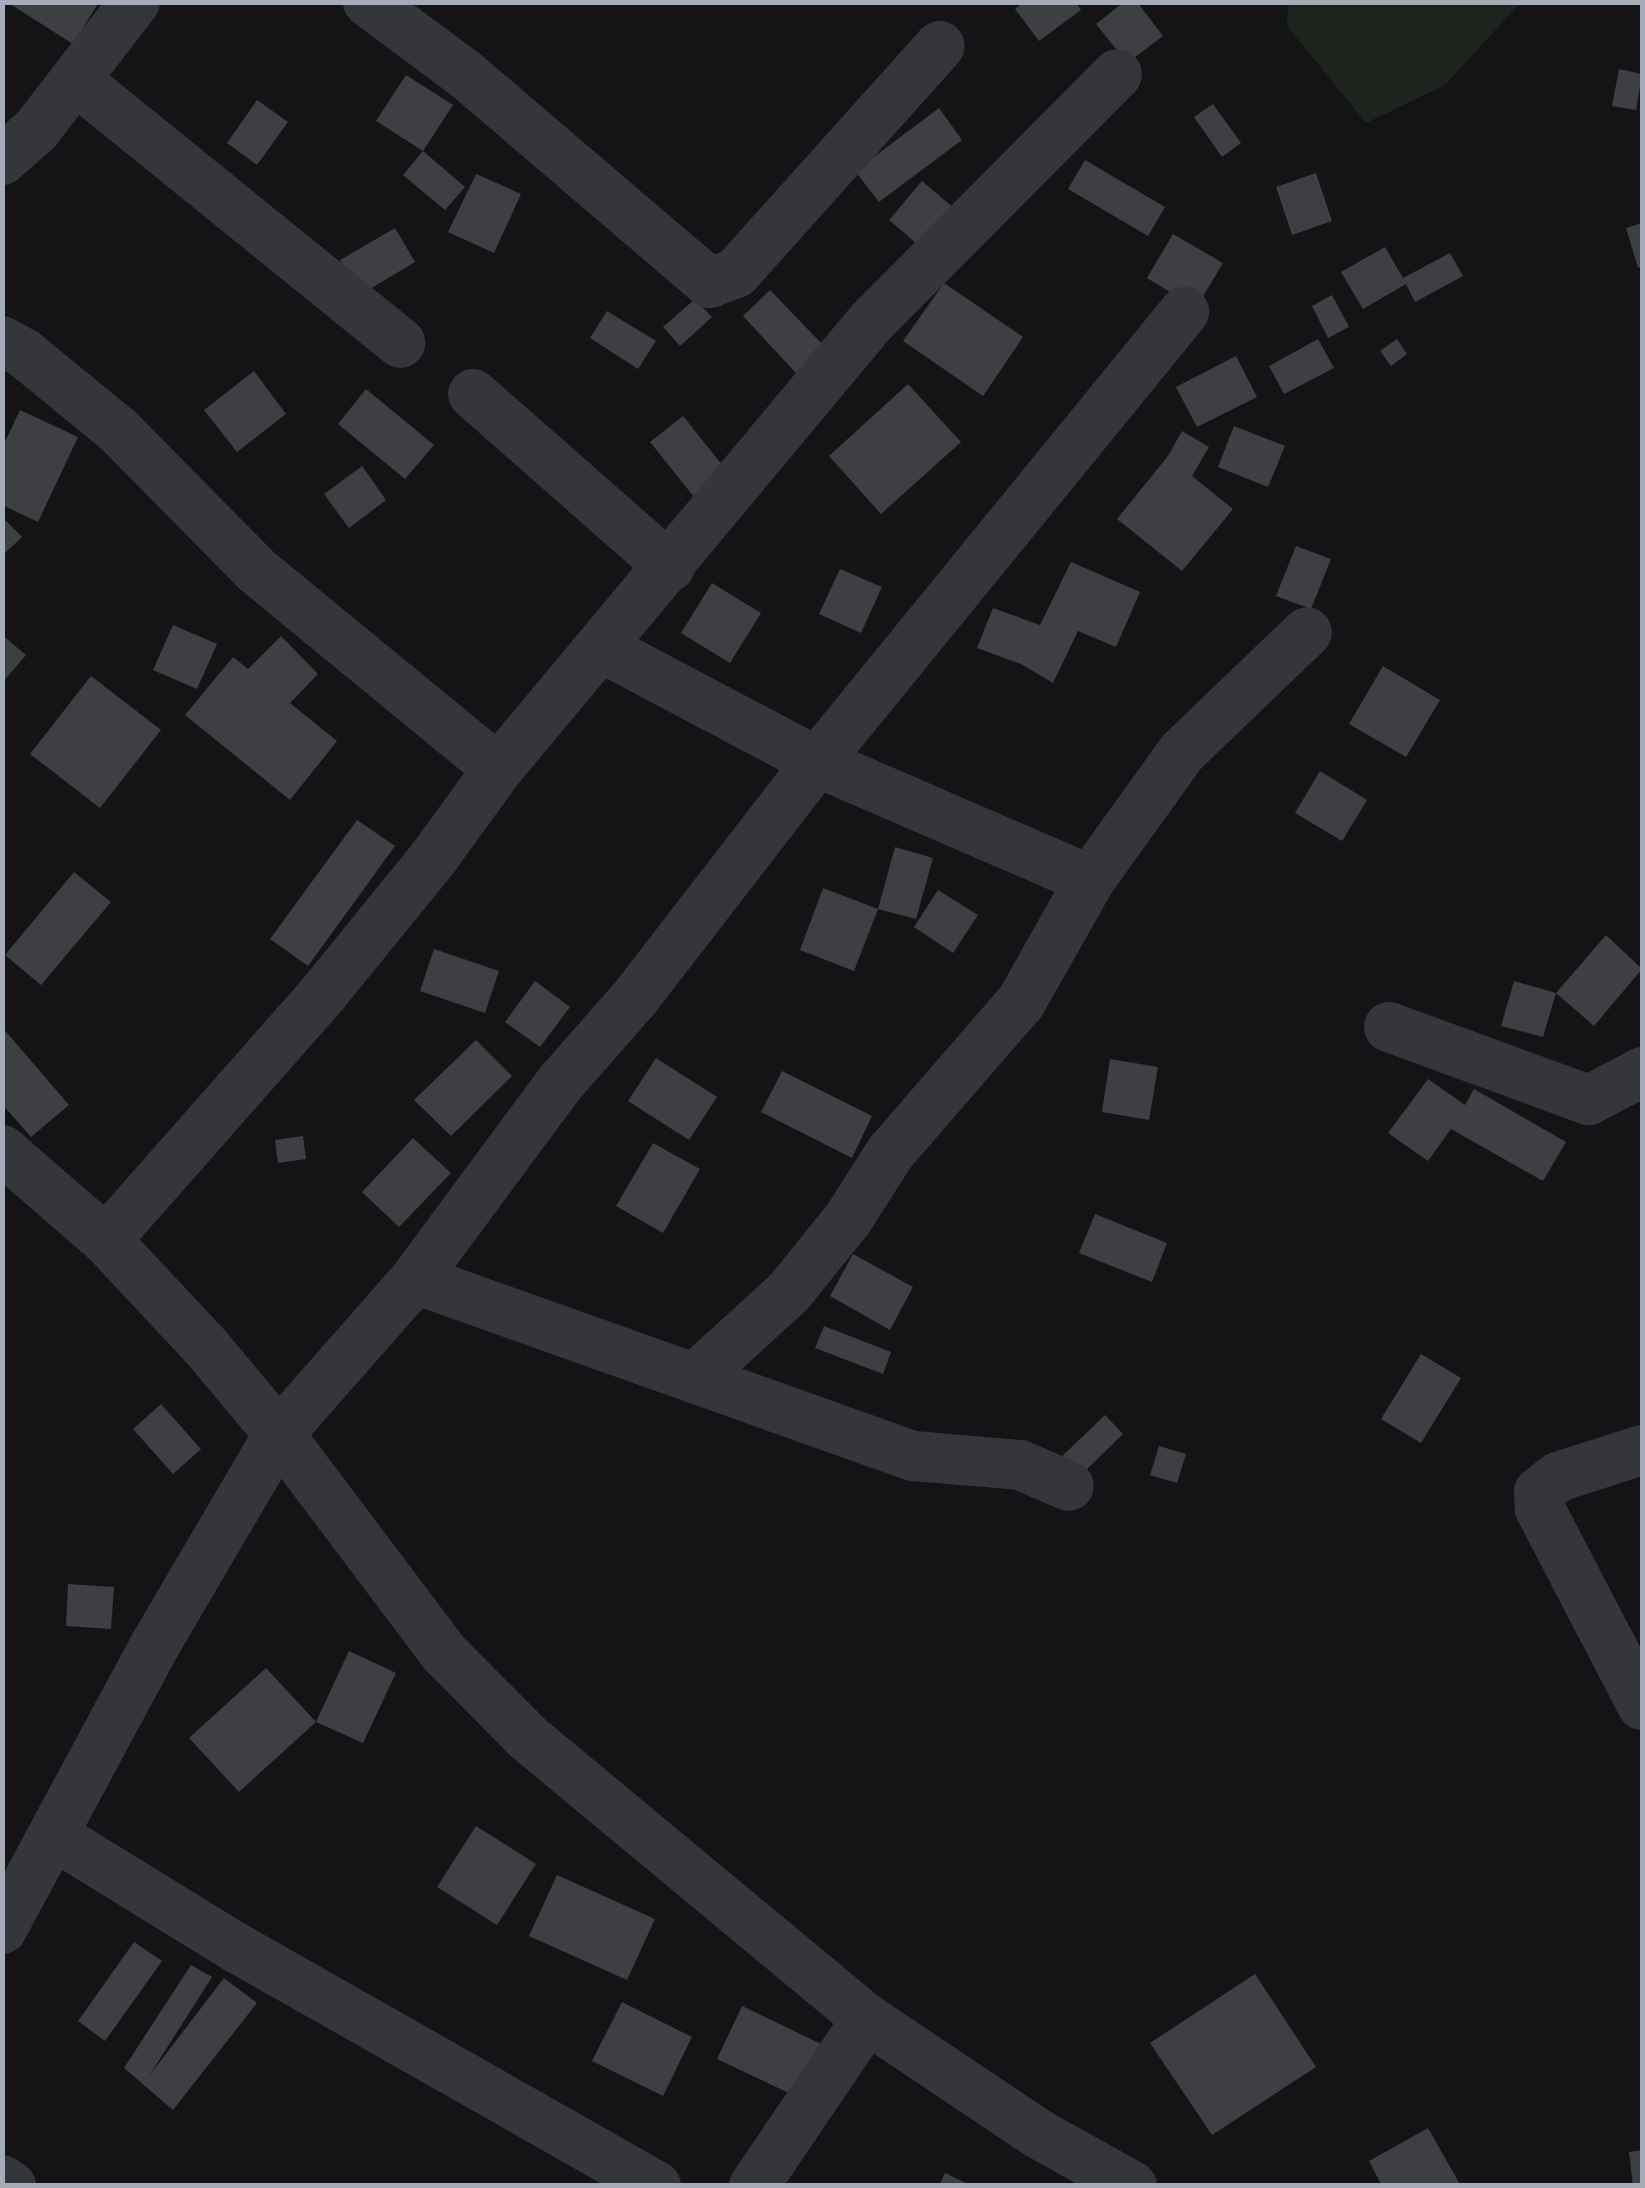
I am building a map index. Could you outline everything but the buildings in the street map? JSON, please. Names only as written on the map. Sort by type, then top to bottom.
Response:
[{"type":"street","points":[[2,160],[36,130],[135,2]]},
{"type":"street","points":[[368,2],[464,74],[710,283],[736,273],[940,46]]},
{"type":"street","points":[[106,1240],[334,980],[434,858],[498,769],[872,322],[1117,74]]},
{"type":"street","points":[[77,80],[400,342]]},
{"type":"street","points":[[2,1929],[164,1629],[280,1434],[416,1279],[561,1082],[634,999],[817,762],[1184,312]]},
{"type":"street","points":[[2,341],[25,354],[118,430],[256,570],[498,769]]},
{"type":"street","points":[[473,394],[670,567]]},
{"type":"street","points":[[697,1376],[789,1292],[848,1219],[890,1152],[1020,1002],[1090,880],[1182,752],[1307,632]]},
{"type":"street","points":[[602,648],[817,762],[1090,880]]},
{"type":"street","points":[[1389,1028],[1589,1100],[1642,1072]]},
{"type":"street","points":[[2,1150],[106,1240],[280,1434],[445,1654],[528,1737],[868,2019],[1037,2133],[1132,2186]]},
{"type":"street","points":[[416,1279],[913,1456],[1020,1465],[1069,1486]]},
{"type":"street","points":[[1642,1450],[1558,1477],[1539,1492],[1540,1508],[1642,1704]]},
{"type":"street","points":[[53,1836],[237,1948],[656,2186]]},
{"type":"street","points":[[754,2186],[868,2019]]},
{"type":"street","points":[[2,2180],[11,2186]]},
{"type":"shaded area","points":[[1288,2],[1520,3],[1445,85],[1366,123],[1287,26]]}]
